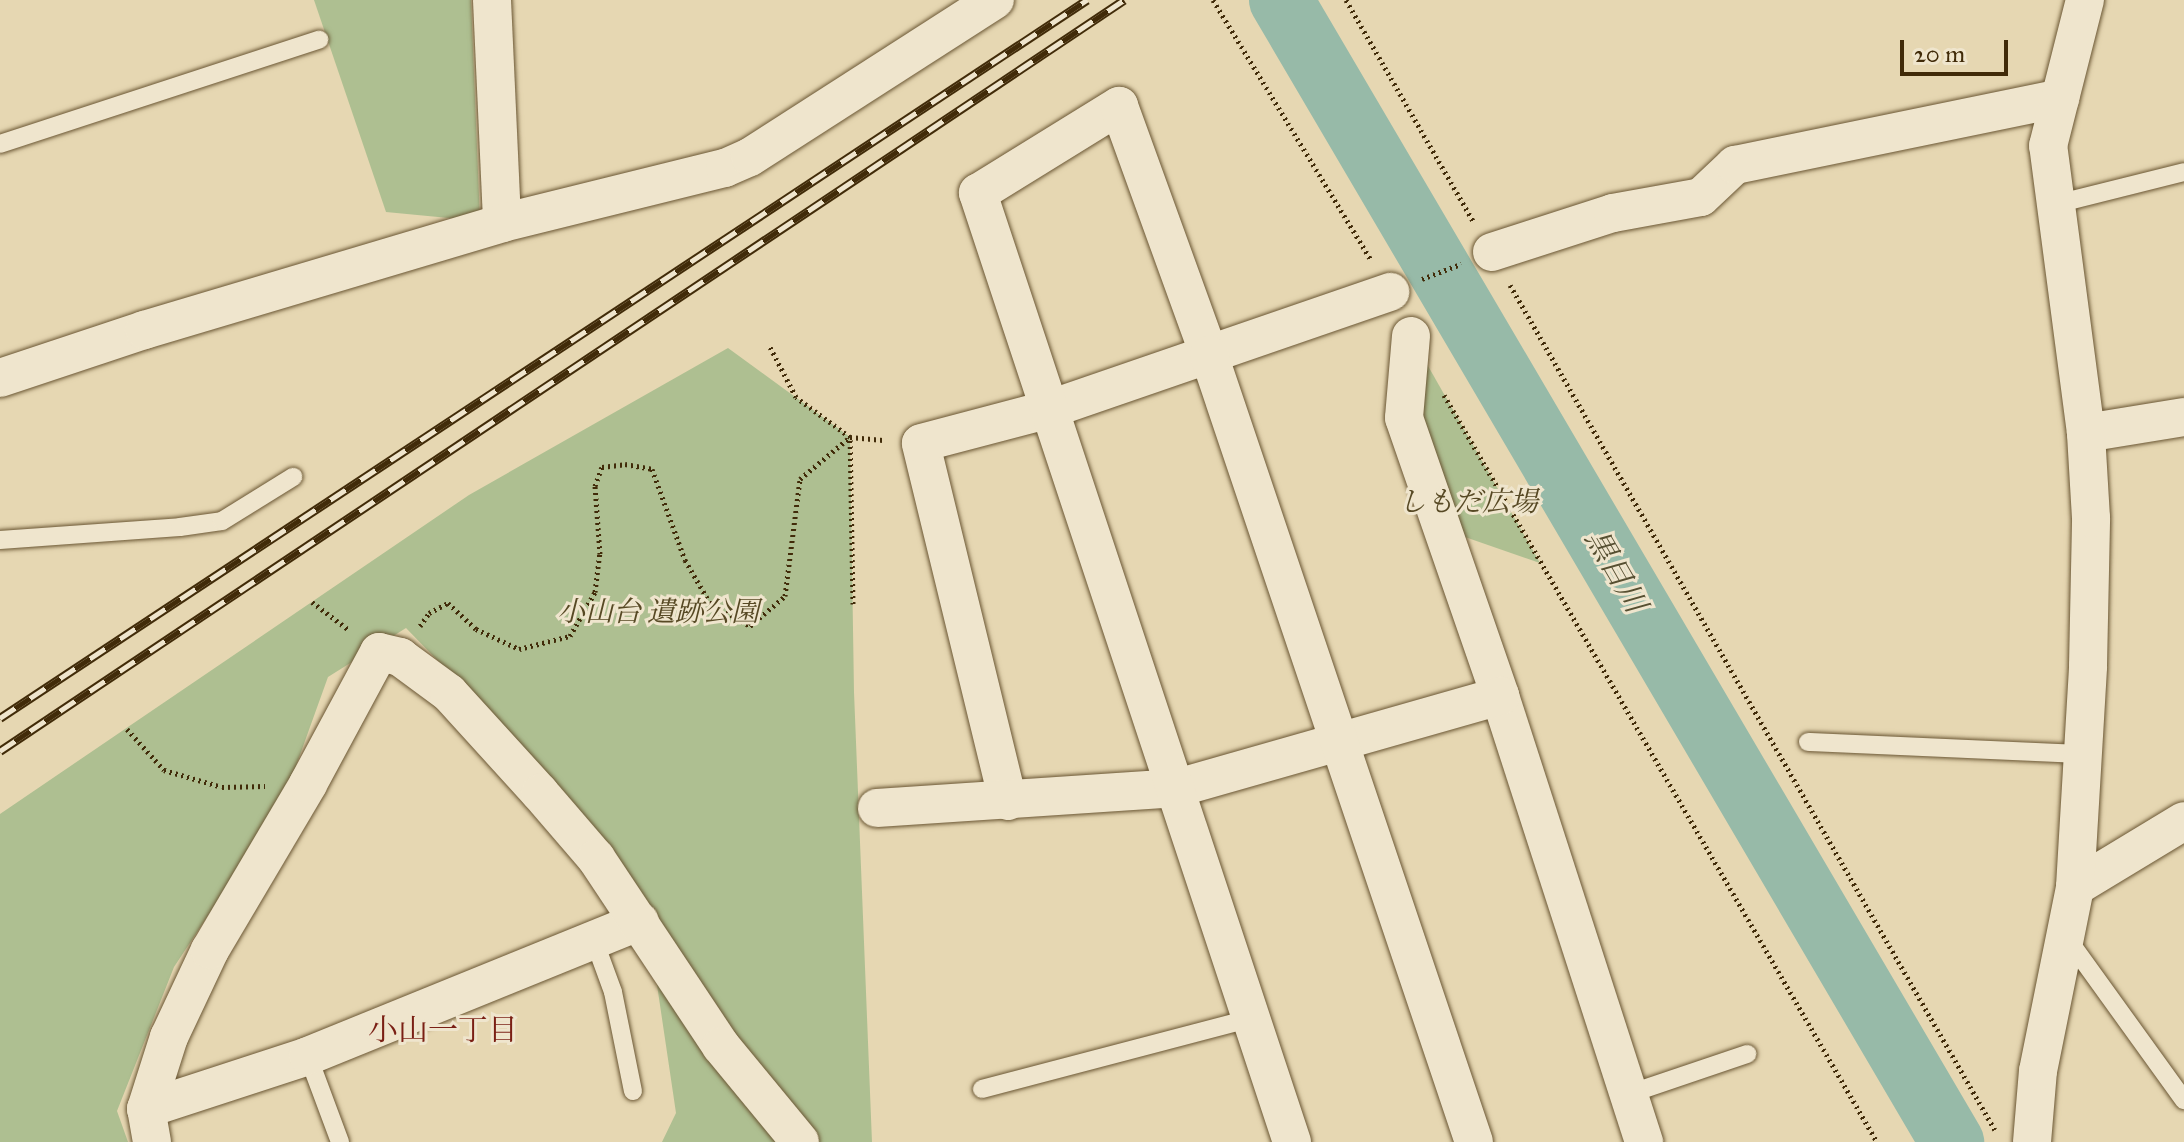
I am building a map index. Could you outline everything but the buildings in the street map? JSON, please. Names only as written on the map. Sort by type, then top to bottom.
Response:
[{"type":"street","points":[[492,0],[502,223]]},
{"type":"street","points":[[0,378],[144,330],[502,223],[725,168],[750,157],[995,0]]},
{"type":"street","points":[[2032,1142],[2038,1071],[2075,887],[2083,754],[2091,518],[2086,433],[2048,146],[2085,0]]},
{"type":"street","points":[[1492,252],[1613,213],[1701,197],[1735,165],[2060,98]]},
{"type":"street","points":[[1292,1142],[978,193],[1119,106],[1209,355],[1474,1142]]},
{"type":"street","points":[[1008,801],[921,443],[1050,409],[1390,292]]},
{"type":"street","points":[[1411,336],[1404,418],[1500,696],[1644,1142]]},
{"type":"street","points":[[2086,433],[2184,417]]},
{"type":"street","points":[[149,1125],[169,1037],[210,950],[389,654],[449,693],[596,858],[721,1046],[800,1142]]},
{"type":"street","points":[[877,808],[1177,788],[1342,744],[1500,696]]},
{"type":"street","points":[[2075,887],[2184,821]]},
{"type":"street","points":[[149,1125],[308,1056],[640,921]]},
{"type":"lane","points":[[0,144],[319,40]]},
{"type":"lane","points":[[2056,204],[2184,172]]},
{"type":"lane","points":[[0,540],[222,521],[293,477]]},
{"type":"lane","points":[[1808,742],[2083,754]]},
{"type":"lane","points":[[2065,936],[2184,1100]]},
{"type":"lane","points":[[594,940],[613,992],[633,1091]]},
{"type":"lane","points":[[982,1089],[1253,1018]]},
{"type":"lane","points":[[1629,1094],[1747,1054]]},
{"type":"lane","points":[[308,1056],[340,1142]]},
{"type":"path","points":[[1213,0],[1390,292],[1492,252]]},
{"type":"path","points":[[1346,0],[2002,1142]]},
{"type":"path","points":[[769,345],[796,397],[850,437]]},
{"type":"path","points":[[1441,389],[1877,1142]]},
{"type":"path","points":[[850,437],[853,604]]},
{"type":"path","points":[[312,602],[389,654],[429,613],[448,603],[476,629],[519,649],[570,636],[595,592],[600,554],[595,486],[602,467],[625,464],[652,469],[685,560],[710,603],[750,626],[785,596],[800,479],[850,437]]},
{"type":"path","points":[[127,729],[164,770],[222,787],[308,784]]},
{"type":"green space","points":[[314,0],[471,0],[480,221],[386,212]]},
{"type":"green space","name":"しもだ広場","points":[[1411,336],[1540,563],[1442,529],[1404,418]]},
{"type":"green space","name":"小山台 遺跡公園","points":[[728,348],[850,437],[854,692],[872,1142],[662,1142],[676,1113],[645,904],[480,704],[406,628],[328,677],[283,802],[174,967],[117,1111],[128,1142],[0,1142],[0,814],[469,495]]},
{"type":"waterway","name":"黒目川","points":[[1281,0],[1952,1142]]},
{"type":"railway","points":[[0,718],[1087,0]]},
{"type":"railway","points":[[0,751],[1124,0]]},
{"type":"district","name":"小山一丁目","points":[[443,1030]]}]
